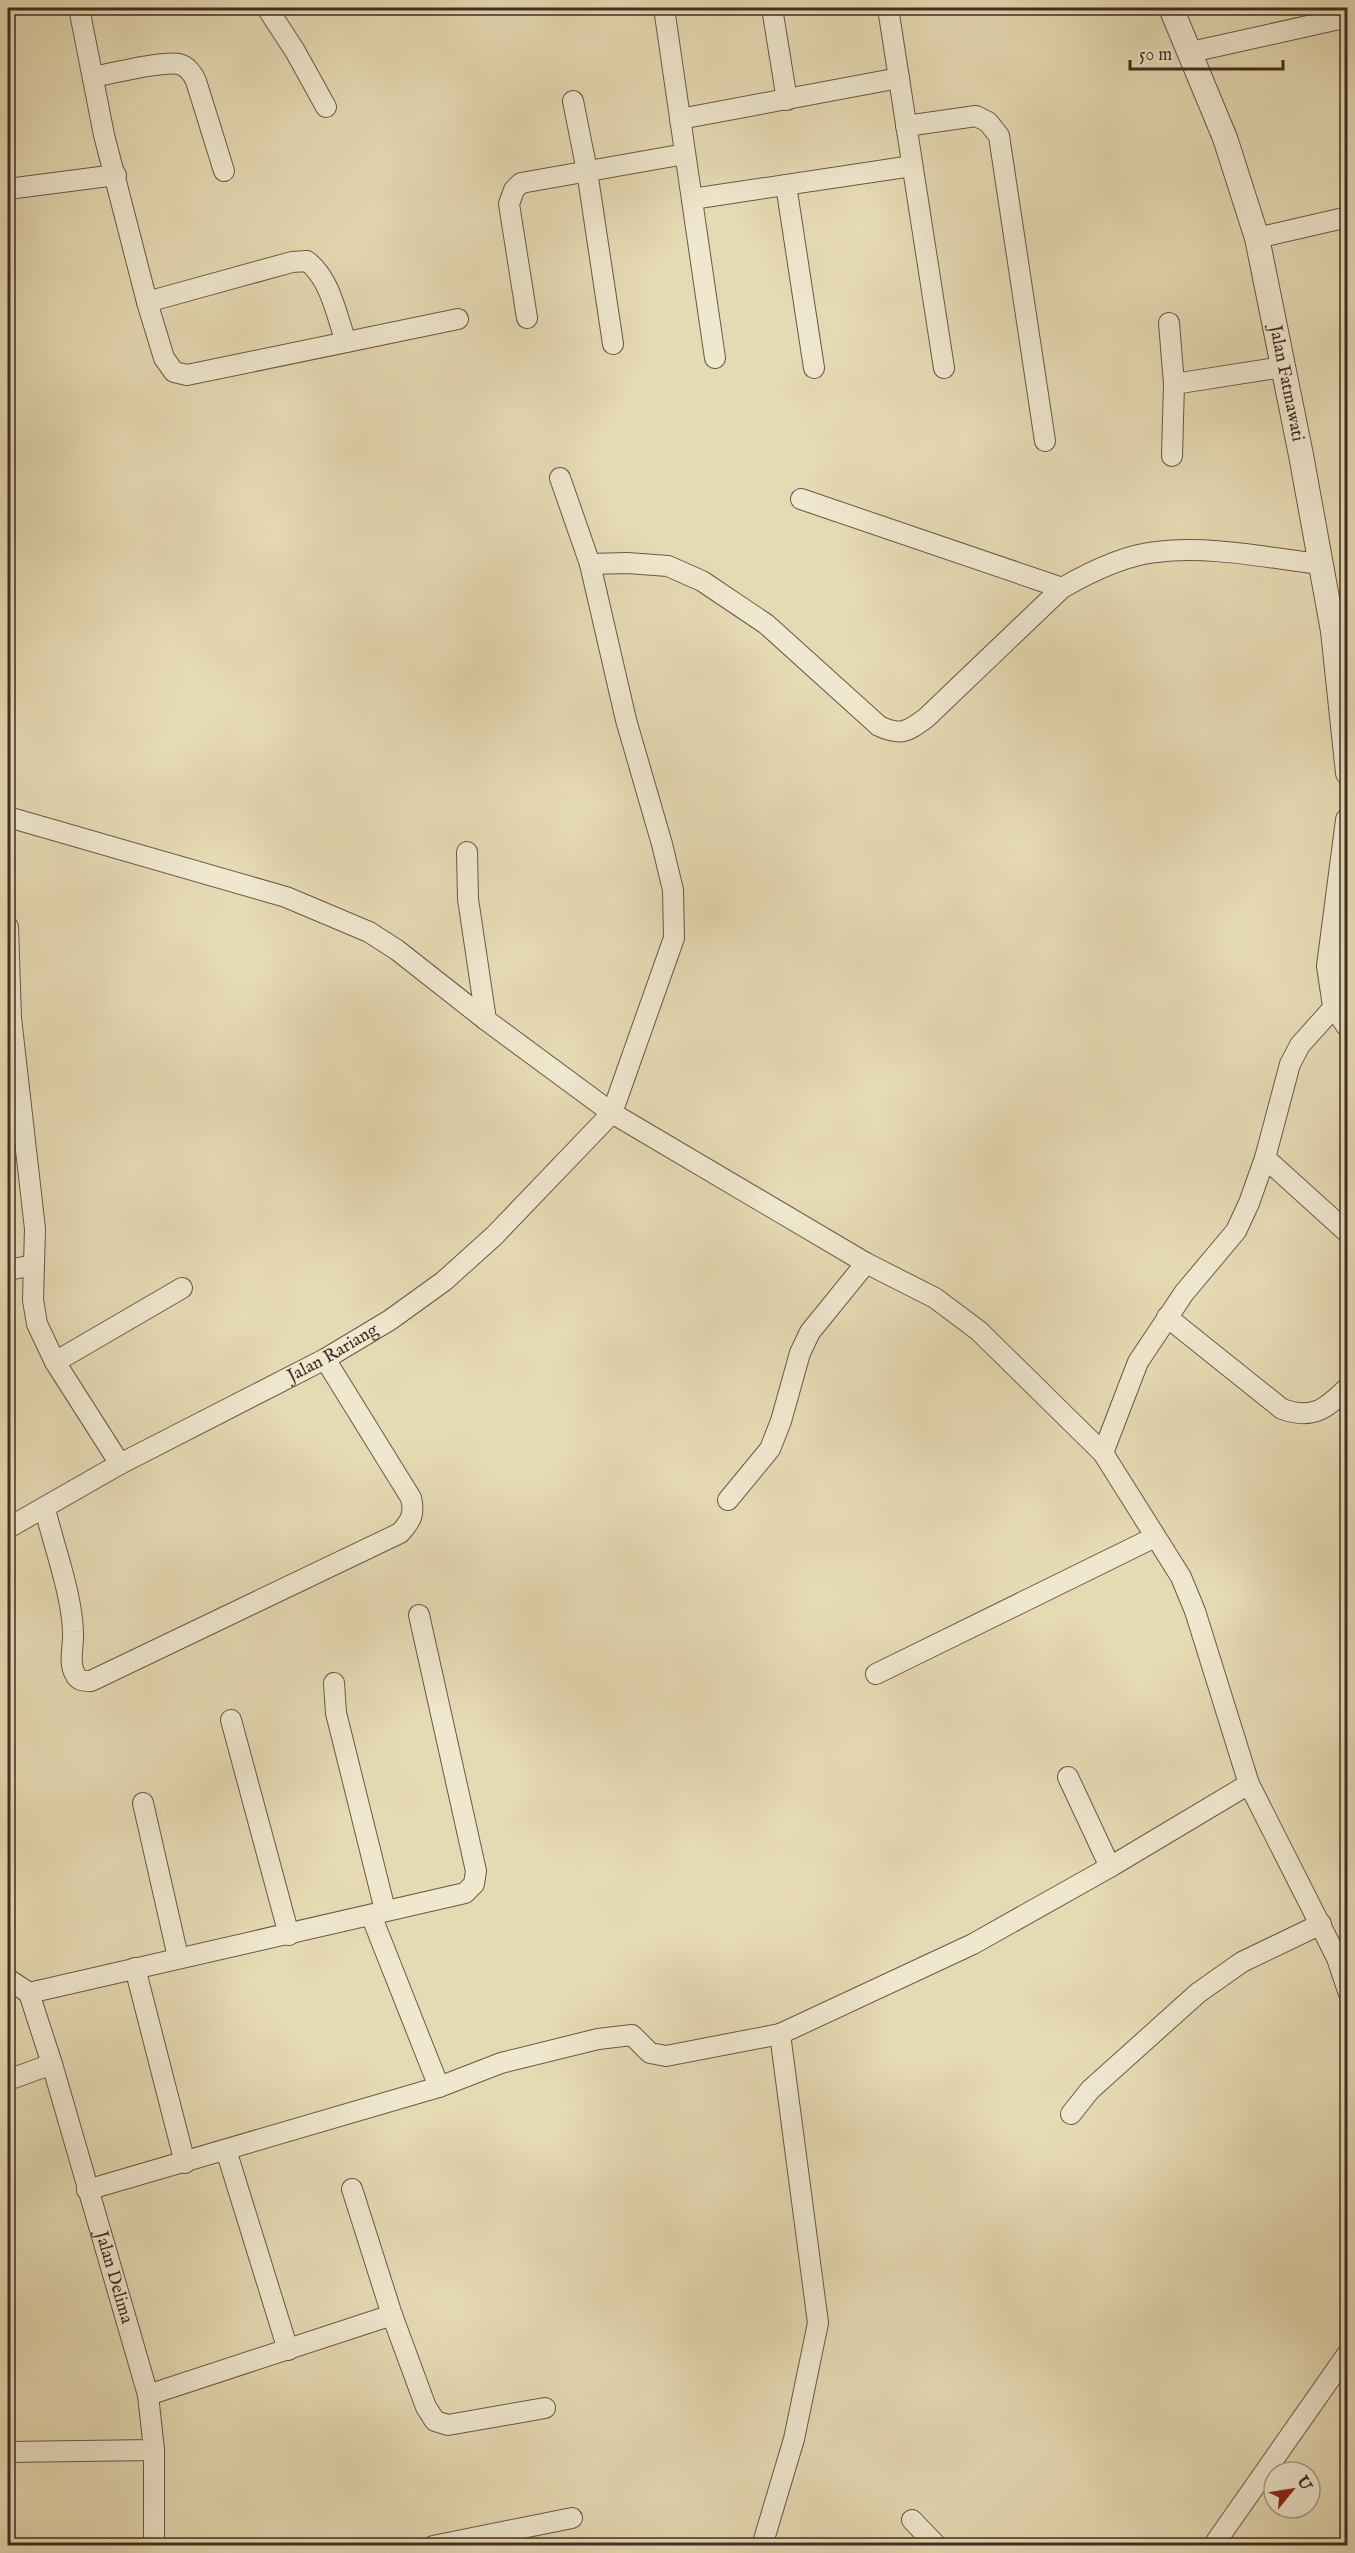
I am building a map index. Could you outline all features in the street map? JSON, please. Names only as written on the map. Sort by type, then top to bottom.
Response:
[{"type":"street","points":[[79,8],[104,135],[147,302],[164,358],[169,367],[180,374],[458,319]]},
{"type":"street","points":[[267,8],[295,51],[326,107]]},
{"type":"street","points":[[664,8],[715,358]]},
{"type":"street","points":[[772,8],[787,100]]},
{"type":"street","points":[[888,8],[944,368]]},
{"type":"street","name":"Jalan Fatmawati","points":[[1171,8],[1225,138],[1257,238],[1333,631],[1347,773]]},
{"type":"street","points":[[1191,52],[1347,17]]},
{"type":"street","points":[[93,77],[144,68],[179,64],[184,66],[193,74],[196,81],[224,171]]},
{"type":"street","points":[[680,119],[899,78]]},
{"type":"street","points":[[573,101],[587,171],[613,344]]},
{"type":"street","points":[[906,126],[976,116],[988,122],[999,136],[1045,441]]},
{"type":"street","points":[[527,318],[509,204],[514,190],[521,183],[685,154]]},
{"type":"street","points":[[692,199],[912,166]]},
{"type":"street","points":[[8,189],[116,175]]},
{"type":"street","points":[[786,185],[814,368]]},
{"type":"street","points":[[1257,238],[1347,217]]},
{"type":"street","points":[[147,302],[292,262],[307,261],[318,270],[328,290],[345,342]]},
{"type":"street","points":[[1169,323],[1174,384],[1172,456]]},
{"type":"street","points":[[1174,384],[1283,368]]},
{"type":"street","points":[[560,478],[590,564],[626,720],[673,890],[674,938],[612,1113]]},
{"type":"street","points":[[801,499],[1062,588]]},
{"type":"street","points":[[590,564],[627,563],[668,566],[702,581],[766,624],[879,726],[893,733],[903,732],[926,718],[1062,588],[1080,577],[1123,560],[1154,552],[1189,549],[1320,564]]},
{"type":"street","points":[[8,817],[286,897],[369,932],[397,950],[486,1020],[612,1113],[866,1263],[935,1298],[979,1331],[1103,1453],[1181,1577],[1195,1611],[1249,1784],[1321,1924],[1342,1950],[1347,1991]]},
{"type":"street","points":[[1103,1453],[1137,1362],[1167,1317],[1214,1255],[1236,1231],[1265,1158],[1290,1064],[1300,1045],[1341,1016],[1329,966],[1339,937],[1347,820]]},
{"type":"street","points":[[467,852],[468,899],[486,1020]]},
{"type":"street","points":[[8,927],[11,1018],[35,1229],[33,1300],[37,1324],[56,1362],[120,1464]]},
{"type":"street","name":"Jalan Rariang","points":[[8,1528],[45,1509],[120,1464],[325,1359],[390,1320],[444,1281],[494,1236],[612,1113]]},
{"type":"street","points":[[1265,1158],[1347,1233]]},
{"type":"street","points":[[728,1500],[770,1449],[781,1421],[800,1353],[810,1332],[866,1263]]},
{"type":"street","points":[[8,1270],[34,1265]]},
{"type":"street","points":[[56,1362],[183,1288]]},
{"type":"street","points":[[1167,1317],[1282,1409],[1297,1414],[1314,1413],[1332,1403],[1347,1387]]},
{"type":"street","points":[[45,1509],[69,1605],[73,1631],[72,1665],[75,1676],[81,1681],[91,1681],[400,1533],[411,1521],[414,1511],[411,1498],[325,1359]]},
{"type":"street","points":[[876,1674],[1155,1537]]},
{"type":"street","points":[[8,1979],[29,1993],[177,1957],[289,1935],[465,1893],[474,1884],[476,1871],[419,1615]]},
{"type":"street","points":[[334,1683],[336,1713],[378,1913],[439,2087]]},
{"type":"street","points":[[231,1720],[289,1935]]},
{"type":"street","points":[[1068,1778],[1110,1867]]},
{"type":"street","points":[[87,2190],[439,2087],[501,2063],[598,2039],[632,2035],[650,2053],[666,2056],[780,2034],[973,1944],[1110,1867],[1249,1784]]},
{"type":"street","points":[[143,1803],[177,1957]]},
{"type":"street","points":[[1071,2114],[1090,2090],[1198,1993],[1242,1962],[1321,1924]]},
{"type":"street","points":[[135,1968],[185,2163]]},
{"type":"street","name":"Jalan Delima","points":[[29,1993],[52,2064],[148,2395],[154,2450],[154,2546]]},
{"type":"street","points":[[762,2546],[794,2439],[818,2323],[780,2034]]},
{"type":"street","points":[[8,2080],[52,2064]]},
{"type":"street","points":[[226,2150],[288,2350]]},
{"type":"street","points":[[352,2189],[392,2315],[426,2407],[435,2421],[448,2425],[545,2408]]},
{"type":"street","points":[[148,2395],[392,2315]]},
{"type":"street","points":[[1213,2546],[1347,2353]]},
{"type":"street","points":[[8,2452],[154,2450]]},
{"type":"street","points":[[433,2546],[572,2518]]},
{"type":"street","points":[[912,2520],[937,2546]]}]
